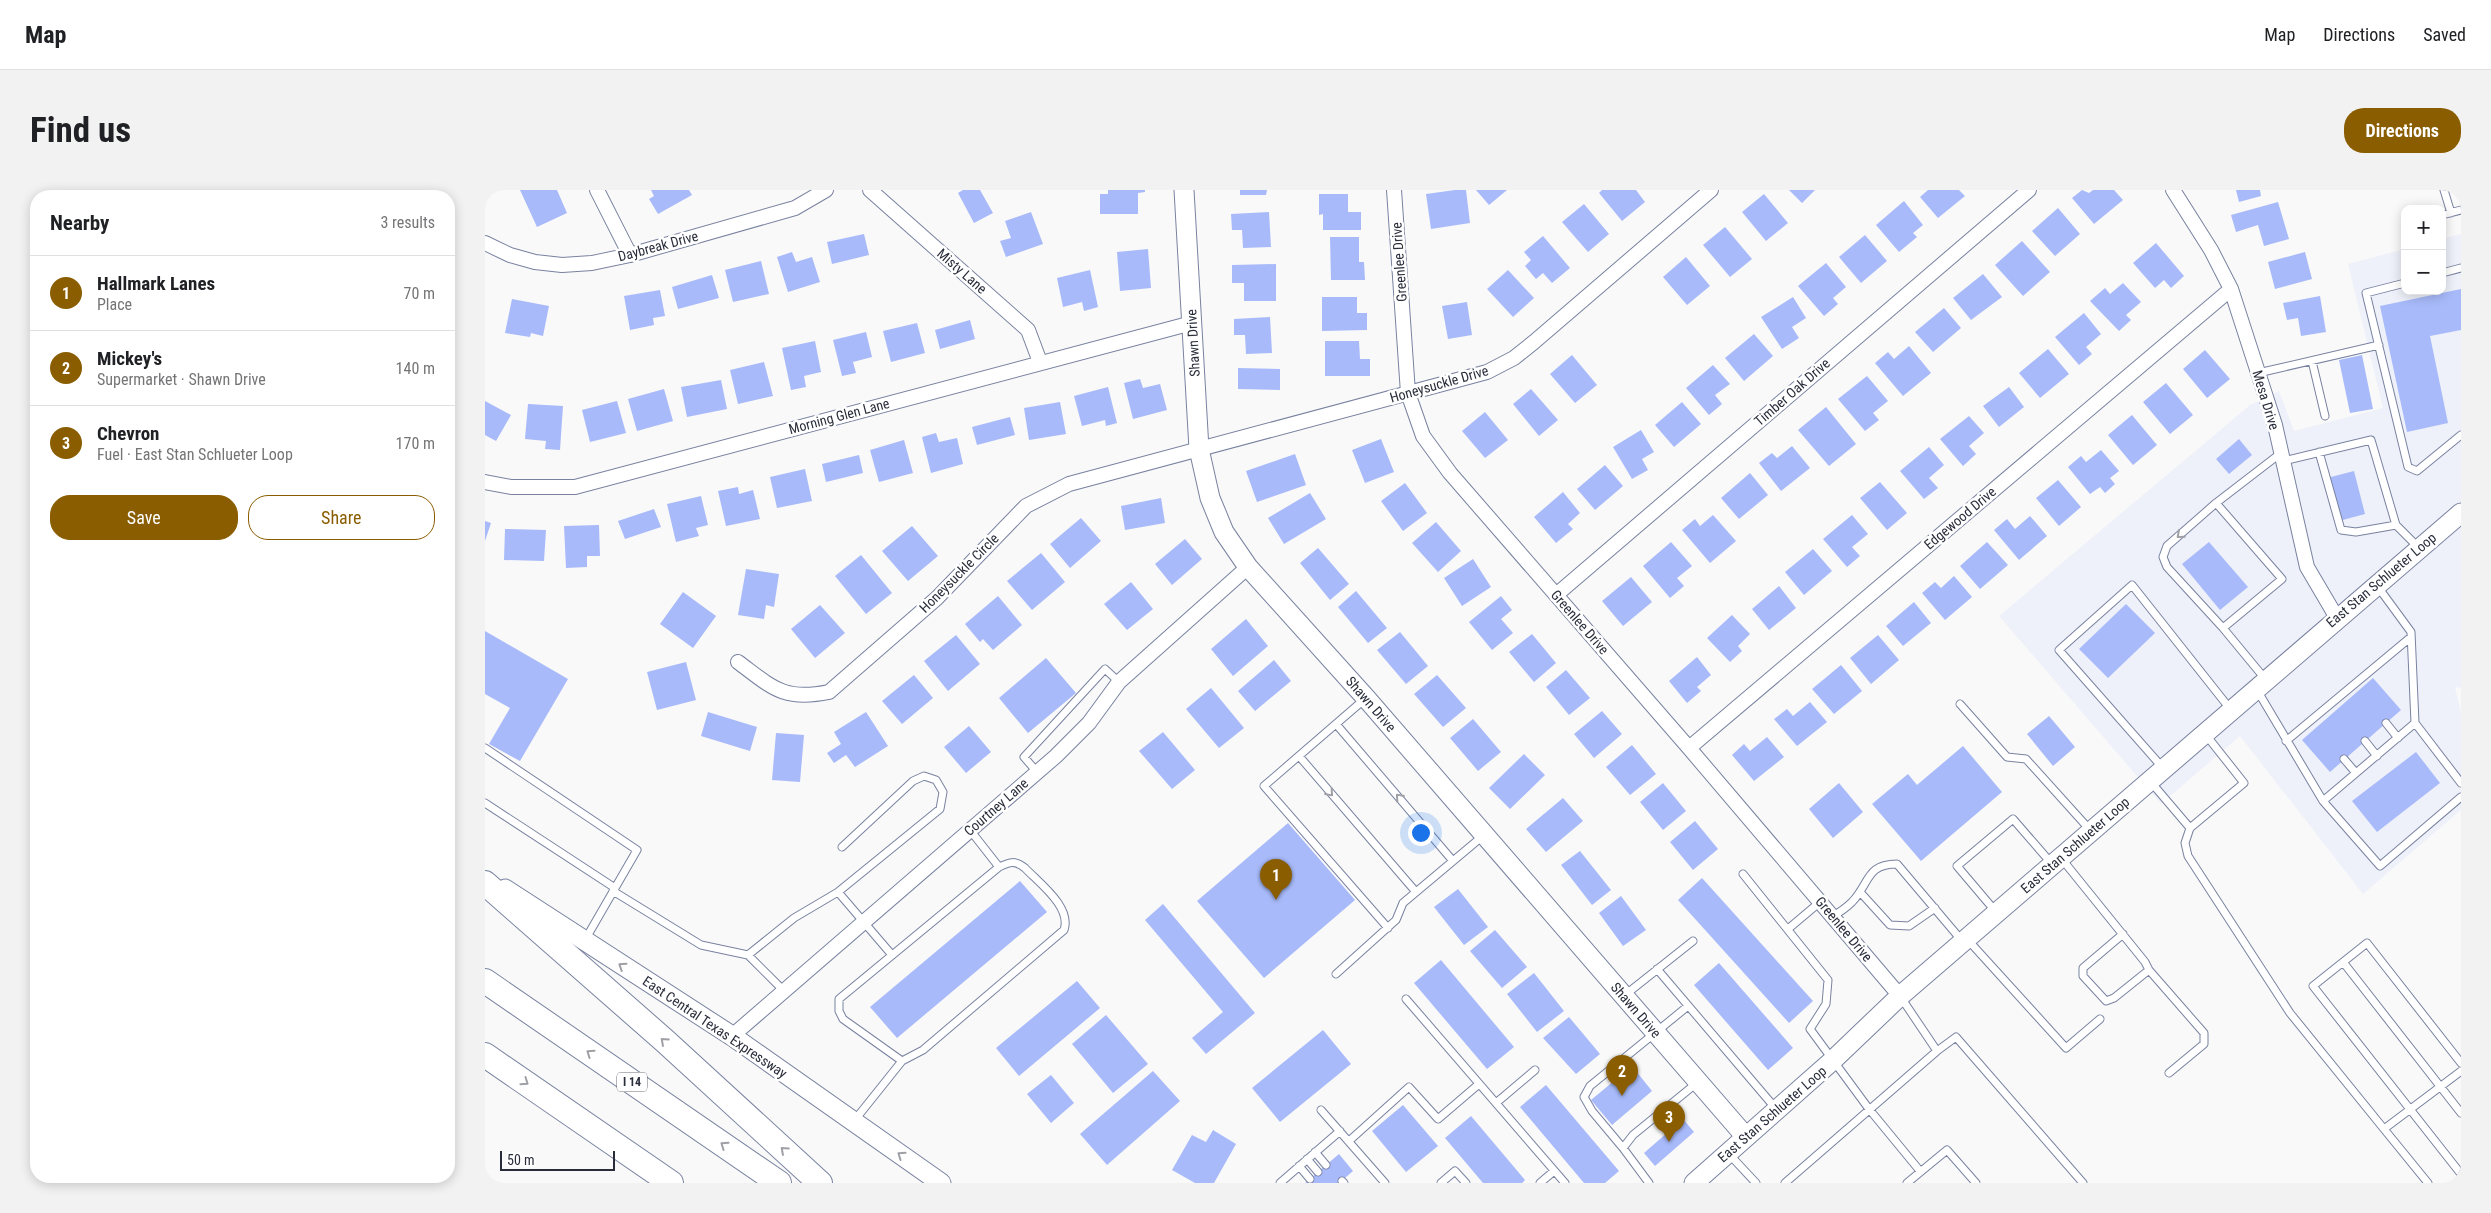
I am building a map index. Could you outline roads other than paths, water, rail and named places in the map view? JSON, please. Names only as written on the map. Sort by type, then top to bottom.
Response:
[{"type":"highway","points":[[485,883],[665,1041],[820,1183]]},
{"type":"highway","name":"I 14","points":[[485,981],[779,1183]]},
{"type":"highway","points":[[485,1055],[671,1183]]},
{"type":"main road","name":"Shawn Drive","points":[[1184,190],[1199,449],[1210,498],[1221,523],[1248,567],[1366,698],[1746,1137]]},
{"type":"main road","name":"East Stan Schlueter Loop","points":[[1694,1183],[1833,1060],[1900,996],[2461,513]]},
{"type":"main road","name":"East Central Texas Expressway","points":[[485,876],[584,942],[732,1036],[941,1183]]},
{"type":"street","points":[[597,190],[630,255]]},
{"type":"street","name":"Daybreak Drive","points":[[485,243],[510,255],[535,262],[563,265],[592,263],[630,255],[795,208],[826,190]]},
{"type":"street","name":"Misty Lane","points":[[870,190],[1029,330],[1040,362]]},
{"type":"street","name":"Greenlee Drive","points":[[1394,190],[1408,394],[1423,436],[1450,473],[1821,901],[1900,996]]},
{"type":"street","name":"Honeysuckle Drive","points":[[1199,449],[1487,372],[1514,358],[1711,190]]},
{"type":"street","name":"Timber Oak Drive","points":[[1556,595],[2029,190]]},
{"type":"street","name":"Mesa Drive","points":[[2173,190],[2211,250],[2231,289],[2282,457],[2307,567],[2337,618]]},
{"type":"street","name":"Edgewood Drive","points":[[1689,748],[2231,289]]},
{"type":"street","name":"Morning Glen Lane","points":[[485,482],[511,487],[575,487],[1192,323]]},
{"type":"street","name":"Honeysuckle Circle","points":[[737,662],[774,689],[789,695],[809,696],[829,692],[937,598],[1026,506],[1069,484],[1199,449]]},
{"type":"street","name":"Courtney Lane","points":[[732,1036],[1037,772],[1089,723],[1119,682],[1248,567]]},
{"type":"lane","points":[[2444,190],[2451,213]]},
{"type":"lane","points":[[2446,214],[2461,210]]},
{"type":"lane","points":[[2446,272],[2461,268]]},
{"type":"lane","points":[[2401,284],[2366,293],[2408,467],[2417,471],[2461,435]]},
{"type":"lane","points":[[2258,373],[2379,345]]},
{"type":"lane","points":[[2312,361],[2325,416]]},
{"type":"lane","points":[[2419,548],[2396,525],[2371,440],[2319,452],[2282,457],[2217,504],[2167,546],[2163,557],[2167,567],[2223,628],[2261,685],[2286,742],[2323,802],[2380,866],[2461,797]]},
{"type":"lane","points":[[2319,452],[2341,530],[2356,532],[2396,525]]},
{"type":"lane","points":[[2217,504],[2282,579],[2223,628]]},
{"type":"lane","points":[[2190,828],[2157,774],[2059,650],[2132,585],[2231,710]]},
{"type":"lane","points":[[2377,585],[2411,632],[2415,723],[2461,782]]},
{"type":"lane","points":[[2286,742],[2314,724],[2336,706],[2411,637]]},
{"type":"lane","points":[[1037,772],[1024,757],[1033,746],[1105,669],[1119,682]]},
{"type":"lane","points":[[1366,698],[1265,786],[1388,928]]},
{"type":"lane","points":[[1960,704],[2007,757],[2026,759],[2091,831]]},
{"type":"lane","points":[[2386,723],[2398,738]]},
{"type":"lane","points":[[2323,802],[2415,723]]},
{"type":"lane","points":[[1336,724],[1453,861]]},
{"type":"lane","points":[[2205,733],[2244,783],[2190,828],[2185,843],[2188,856],[2290,1013],[2428,1183]]},
{"type":"lane","points":[[2365,741],[2377,756]]},
{"type":"lane","points":[[485,748],[637,850],[584,942]]},
{"type":"lane","points":[[1299,756],[1416,892]]},
{"type":"lane","points":[[2344,759],[2356,773]]},
{"type":"lane","points":[[748,955],[794,918],[838,892],[940,809],[943,792],[936,780],[924,776],[913,782],[842,847]]},
{"type":"lane","points":[[485,803],[701,945],[748,955],[784,991]]},
{"type":"lane","points":[[1997,913],[1957,866],[2013,819],[2056,861],[2123,934],[2149,970],[2204,1033],[2204,1044],[2169,1073]]},
{"type":"lane","points":[[970,830],[999,867]]},
{"type":"lane","points":[[1336,974],[1396,920],[1403,903],[1485,835]]},
{"type":"lane","points":[[853,1122],[902,1061],[923,1050],[1064,930],[1066,921],[1062,908],[1018,862],[1011,861],[999,867],[839,999],[839,1011],[843,1019],[902,1061]]},
{"type":"lane","points":[[1833,916],[1851,903],[1873,870],[1882,864],[1897,864],[1965,941],[2066,1048],[2100,1019]]},
{"type":"lane","points":[[1743,874],[1829,980],[1826,1004],[1810,1029],[1869,1109],[1920,1171]]},
{"type":"lane","points":[[838,892],[892,955]]},
{"type":"lane","points":[[1860,892],[1890,925],[1909,926],[1935,908]]},
{"type":"lane","points":[[1788,929],[1821,901]]},
{"type":"lane","points":[[2123,934],[2083,968],[2083,976],[2106,1000],[2114,998],[2149,970]]},
{"type":"lane","points":[[1624,996],[1693,941]]},
{"type":"lane","points":[[2461,1063],[2367,942],[2313,986],[2461,1174]]},
{"type":"lane","points":[[2343,962],[2461,1113]]},
{"type":"lane","points":[[1657,969],[1777,1110]]},
{"type":"lane","points":[[1900,996],[1937,1051]]},
{"type":"lane","points":[[1406,999],[1565,1183]]},
{"type":"lane","points":[[1649,1183],[1592,1111],[1584,1097],[1590,1086],[1687,1006]]},
{"type":"lane","points":[[1785,1183],[1869,1109],[1956,1037],[2083,1183]]},
{"type":"lane","points":[[1496,1103],[1535,1070]]},
{"type":"lane","points":[[2384,1128],[2461,1070]]},
{"type":"lane","points":[[1623,1148],[1633,1136],[1698,1082]]},
{"type":"lane","points":[[1349,1141],[1409,1087],[1438,1119],[1479,1084]]},
{"type":"lane","points":[[1321,1110],[1385,1183]]},
{"type":"lane","points":[[1280,1183],[1340,1131]]},
{"type":"lane","points":[[1907,1183],[1947,1150],[1975,1183]]},
{"type":"lane","points":[[1315,1152],[1327,1164]]},
{"type":"lane","points":[[1728,1153],[1756,1183]]},
{"type":"lane","points":[[1307,1159],[1318,1172]]},
{"type":"lane","points":[[1299,1166],[1310,1178]]},
{"type":"lane","points":[[1441,1183],[1455,1171],[1466,1183]]},
{"type":"lane","points":[[1540,1183],[1554,1171]]},
{"type":"place","name":"Hallmark Lanes","points":[[1276,900]]},
{"type":"place","name":"Mickey's","points":[[1622,1096]]},
{"type":"place","name":"Chevron","points":[[1669,1142]]}]
